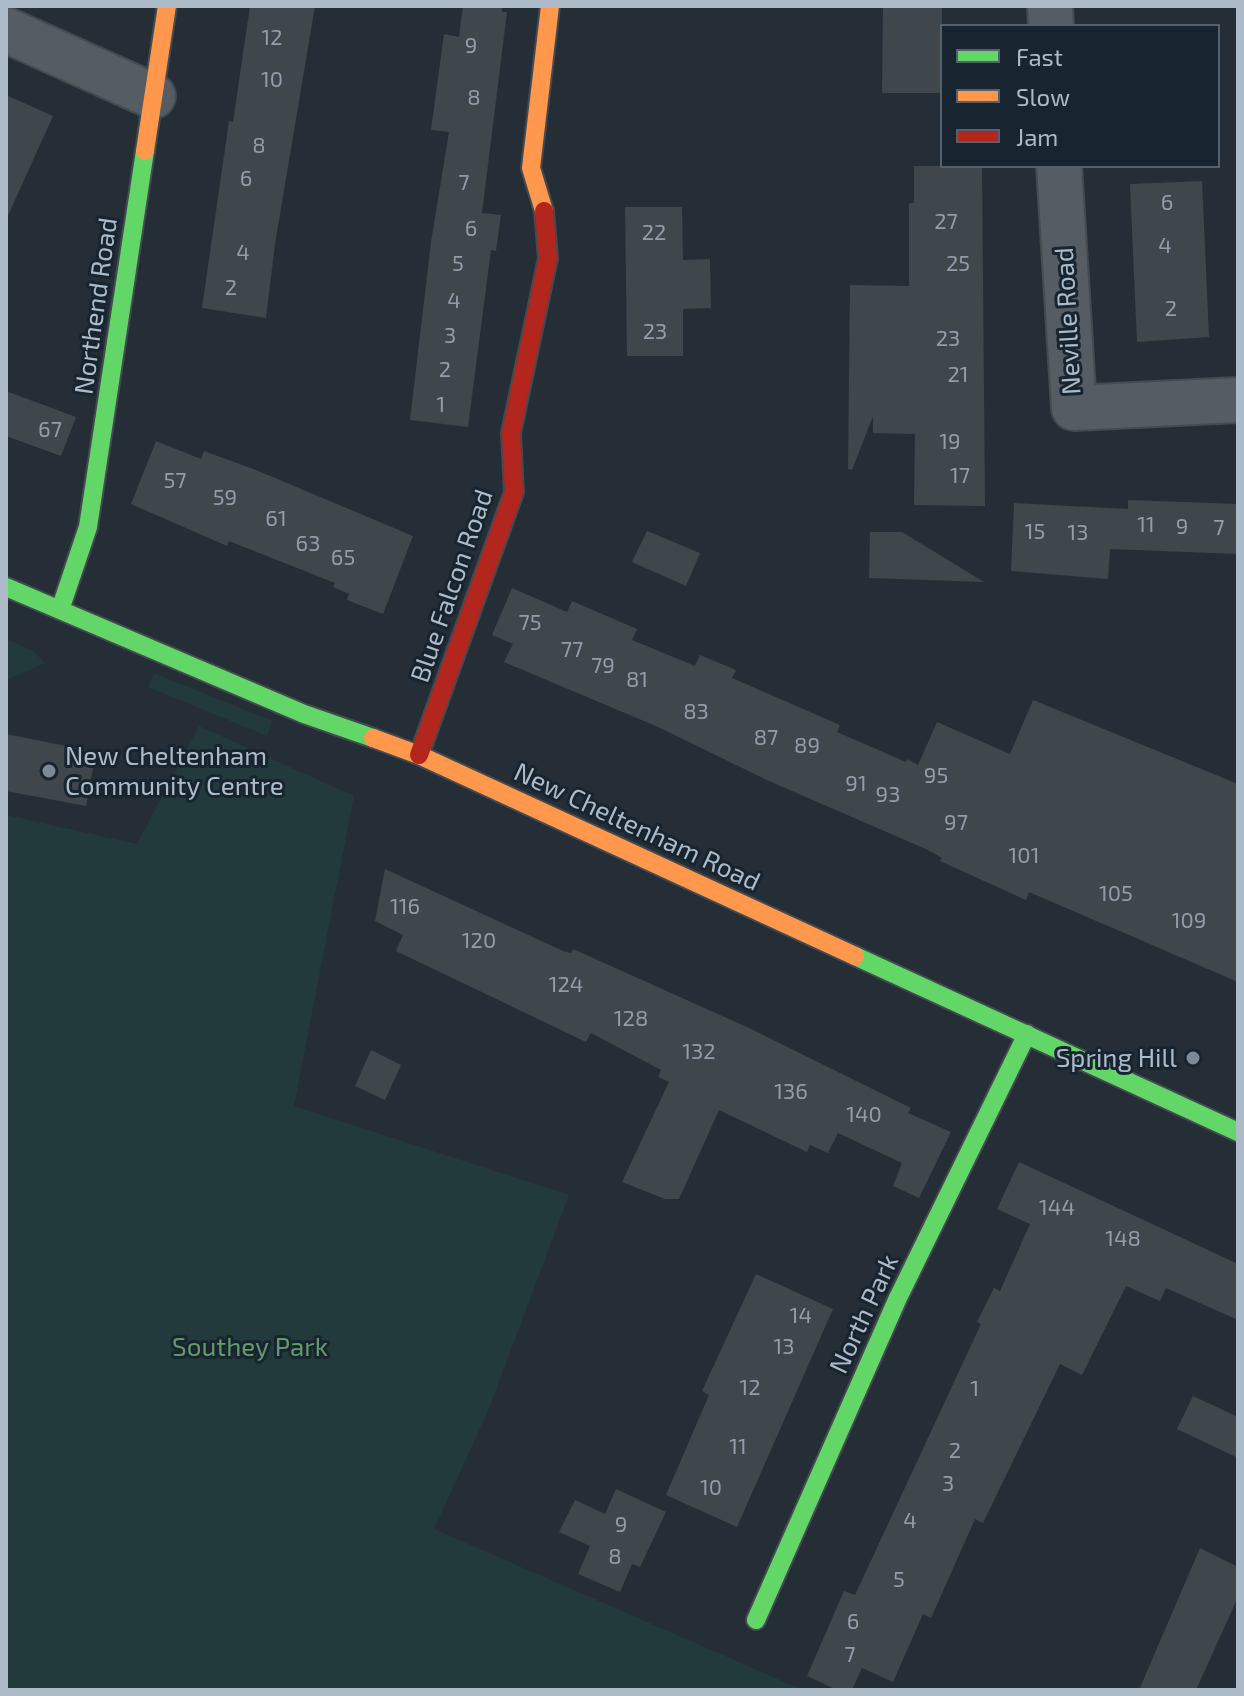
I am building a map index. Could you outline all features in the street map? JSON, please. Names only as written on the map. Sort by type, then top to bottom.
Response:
[{"type":"street","name":"Northend Road","points":[[60,610],[88,527],[167,6]]},
{"type":"street","name":"Blue Falcon Road","points":[[419,755],[514,492],[511,433],[548,258],[545,215],[531,168],[550,6]]},
{"type":"street","points":[[6,30],[153,96]]},
{"type":"street","name":"Neville Road","points":[[1059,168],[1074,408],[1238,400]]},
{"type":"street","name":"New Cheltenham Road","points":[[6,587],[304,714],[419,755],[1238,1132]]},
{"type":"street","name":"North Park","points":[[756,1620],[897,1300],[1027,1034]]},
{"type":"green space","points":[[6,639],[33,651],[45,663],[6,680]]},
{"type":"green space","points":[[154,673],[272,721],[267,736],[148,687]]},
{"type":"green space","name":"Southey Park","points":[[199,726],[354,796],[294,1106],[569,1195],[488,1411],[434,1529],[803,1690],[6,1690],[6,815],[137,844]]},
{"type":"building","points":[[250,6],[315,6],[275,244],[266,318],[202,308],[229,121],[233,122]]},
{"type":"building","points":[[463,6],[502,6],[502,12],[507,12],[482,213],[501,215],[496,251],[491,250],[468,427],[410,420],[431,242],[449,132],[431,130],[444,34],[459,37]]},
{"type":"building","points":[[883,6],[942,6],[940,93],[882,93]]},
{"type":"building","points":[[6,95],[53,116],[6,220]]},
{"type":"building","points":[[914,166],[982,168],[985,506],[914,505],[915,434],[873,433],[873,416],[852,470],[848,469],[850,285],[909,286],[909,203],[914,203]]},
{"type":"building","points":[[1202,181],[1209,337],[1137,342],[1130,184]]},
{"type":"building","points":[[625,207],[682,207],[683,260],[710,259],[711,308],[683,309],[683,356],[627,356]]},
{"type":"building","points":[[6,391],[76,417],[61,456],[6,436]]},
{"type":"building","points":[[156,441],[201,459],[204,451],[256,470],[413,536],[383,614],[347,600],[349,594],[333,587],[335,583],[229,541],[227,546],[131,504]]},
{"type":"building","points":[[1128,500],[1238,504],[1238,554],[1110,549],[1108,579],[1011,571],[1014,503],[1128,509]]},
{"type":"building","points":[[647,531],[700,553],[686,586],[632,562]]},
{"type":"building","points":[[870,532],[902,532],[984,582],[869,578]]},
{"type":"building","points":[[512,588],[567,612],[572,601],[637,629],[632,640],[695,666],[700,655],[736,670],[732,678],[840,725],[837,732],[906,762],[907,759],[918,765],[937,722],[1010,754],[1033,700],[1238,784],[1238,982],[1029,892],[1026,900],[940,861],[942,858],[928,850],[769,781],[658,727],[504,662],[513,644],[492,635]]},
{"type":"building","name":"New Cheltenham Community Centre","points":[[6,734],[96,752],[86,806],[6,791]]},
{"type":"building","points":[[385,869],[563,951],[571,953],[573,949],[749,1028],[911,1108],[908,1113],[951,1132],[919,1198],[893,1186],[902,1163],[838,1133],[828,1153],[810,1145],[807,1152],[719,1110],[679,1199],[665,1199],[622,1182],[669,1082],[658,1077],[661,1070],[591,1033],[586,1042],[396,951],[403,935],[375,921]]},
{"type":"building","points":[[371,1050],[401,1065],[385,1100],[355,1086]]},
{"type":"building","points":[[1019,1162],[1238,1264],[1238,1320],[1166,1288],[1160,1301],[1126,1286],[1082,1375],[1060,1364],[983,1523],[975,1519],[931,1618],[923,1614],[893,1682],[862,1668],[852,1690],[837,1690],[807,1676],[844,1591],[855,1595],[981,1324],[977,1322],[994,1288],[1000,1291],[1030,1224],[997,1209]]},
{"type":"building","points":[[756,1274],[833,1309],[737,1527],[666,1495],[709,1395],[702,1391]]},
{"type":"building","points":[[1193,1396],[1238,1417],[1238,1458],[1177,1429]]},
{"type":"building","points":[[616,1489],[666,1512],[640,1567],[632,1564],[620,1592],[578,1574],[590,1546],[559,1532],[575,1500],[605,1514]]},
{"type":"building","points":[[1200,1548],[1238,1567],[1238,1597],[1196,1690],[1139,1690]]},
{"type":"traffic: fast","points":[[60,610],[88,527],[145,151]]},
{"type":"traffic: fast","points":[[6,587],[304,714],[373,738]]},
{"type":"traffic: fast","points":[[855,956],[1238,1132]]},
{"type":"traffic: fast","points":[[756,1620],[897,1300],[1027,1034]]},
{"type":"traffic: slow","points":[[145,151],[167,6]]},
{"type":"traffic: slow","points":[[544,211],[531,168],[550,6]]},
{"type":"traffic: slow","points":[[373,738],[419,755],[855,956]]},
{"type":"traffic: jam","points":[[419,755],[514,492],[511,433],[548,258],[544,211]]},
{"type":"place","name":"New Cheltenham Community Centre","points":[[49,771]]},
{"type":"place","name":"Spring Hill","points":[[1193,1058]]}]
